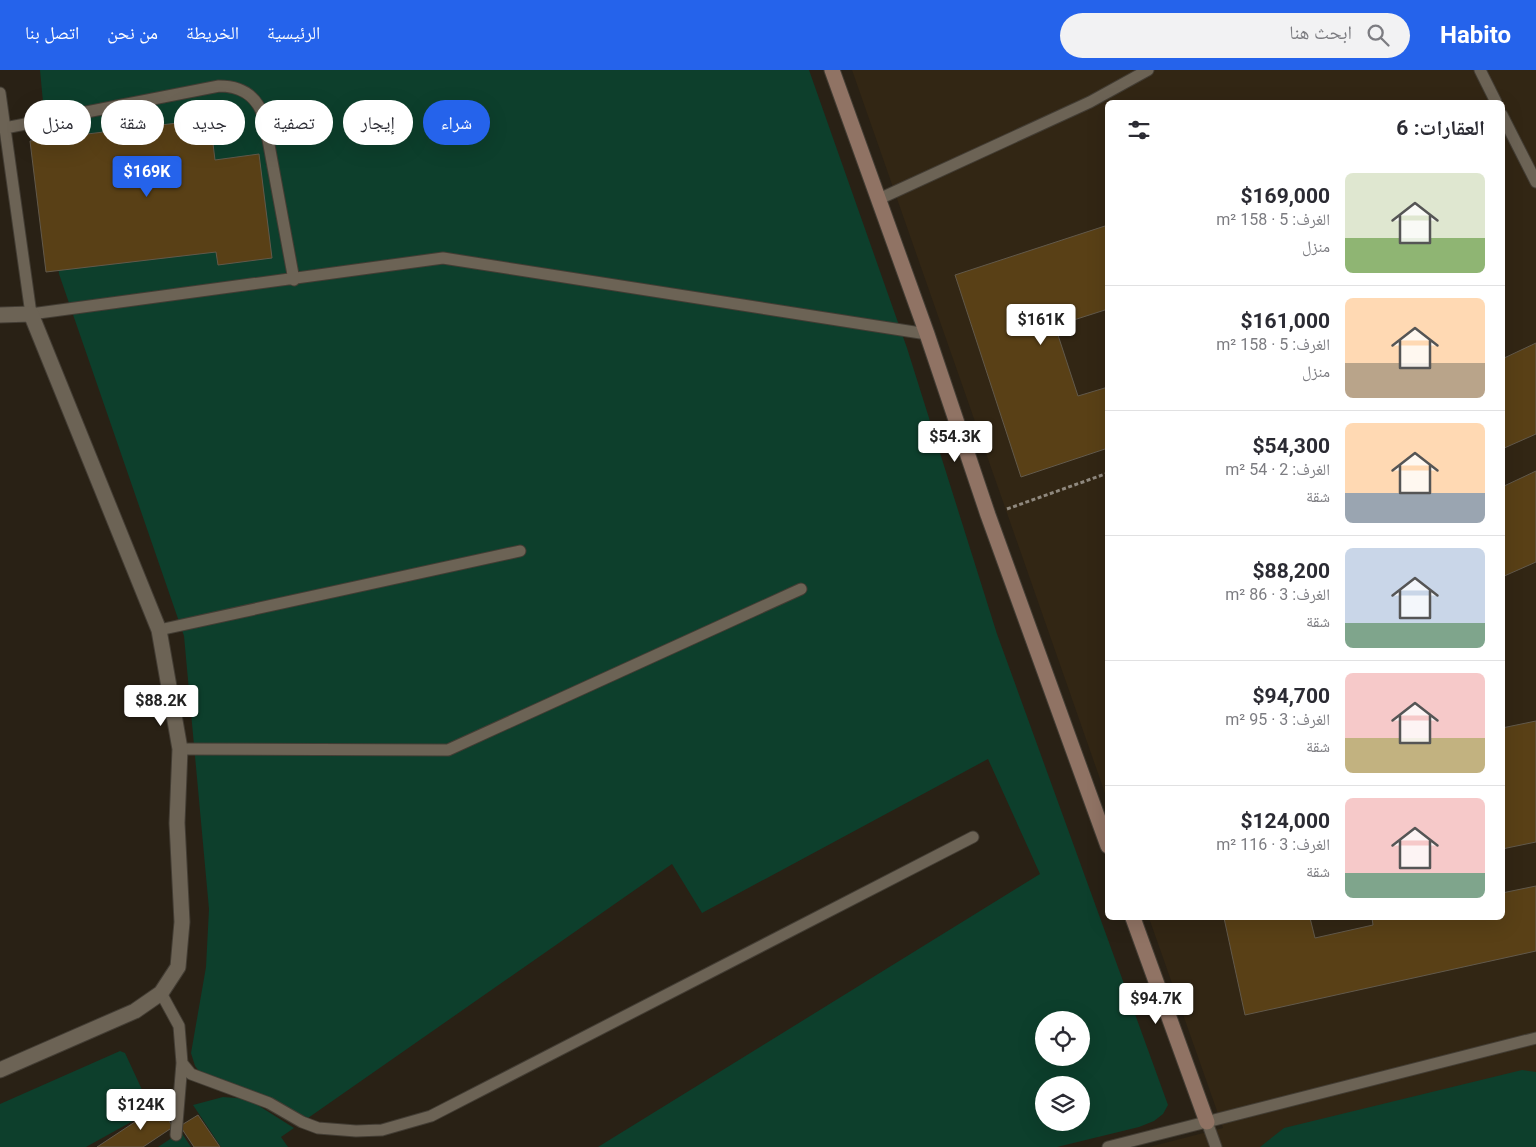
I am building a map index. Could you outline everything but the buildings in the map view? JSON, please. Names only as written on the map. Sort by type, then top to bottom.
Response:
[{"type":"street","points":[[832,70],[927,334],[988,515],[1105,838]]},
{"type":"street","points":[[0,315],[31,314],[159,630],[180,748],[177,823],[182,922],[178,967],[161,994],[135,1011],[0,1070]]},
{"type":"street","points":[[1134,920],[1207,1122]]},
{"type":"lane","points":[[879,199],[1090,102],[1148,70]]},
{"type":"lane","points":[[1480,70],[1495,100]]},
{"type":"lane","points":[[5,128],[219,86],[231,86],[243,90],[253,97],[260,106],[264,118],[294,280]]},
{"type":"lane","points":[[0,93],[31,314],[294,280],[443,258],[927,334]]},
{"type":"lane","points":[[1505,121],[1536,182]]},
{"type":"lane","points":[[159,630],[520,551]]},
{"type":"lane","points":[[180,748],[448,750],[801,589]]},
{"type":"lane","points":[[182,1063],[191,1074],[269,1103],[302,1122],[318,1128],[356,1131],[382,1130],[406,1124],[440,1112],[973,837]]},
{"type":"lane","points":[[161,994],[181,1031],[182,1063],[176,1135]]},
{"type":"lane","points":[[1108,1147],[1536,1038]]},
{"type":"lane","points":[[1207,1122],[1216,1147]]},
{"type":"path","points":[[988,515],[1105,474]]},
{"type":"shaded area","points":[[852,70],[1536,70],[1536,1147],[1149,1147],[1223,1128],[1150,920],[1505,920],[1505,100],[1105,100],[1105,793]]},
{"type":"green space","points":[[40,70],[809,70],[907,348],[997,634],[1168,1105],[1163,1114],[1154,1121],[1139,1127],[1057,1147],[598,1147],[1040,874],[988,759],[702,913],[672,864],[308,1118],[271,1099],[201,1074],[195,1066],[191,1053],[206,967],[209,909],[184,636],[59,274],[47,145],[91,145],[91,100],[43,100]]},
{"type":"green space","points":[[120,1051],[125,1053],[150,1107],[149,1112],[86,1147],[0,1147],[0,1104]]},
{"type":"green space","points":[[1522,1070],[1536,1072],[1536,1147],[1260,1147],[1284,1128]]},
{"type":"green space","points":[[223,1097],[248,1099],[294,1128],[281,1137],[288,1147],[221,1147],[193,1105]]},
{"type":"green space","points":[[181,1132],[191,1147],[158,1147]]}]
